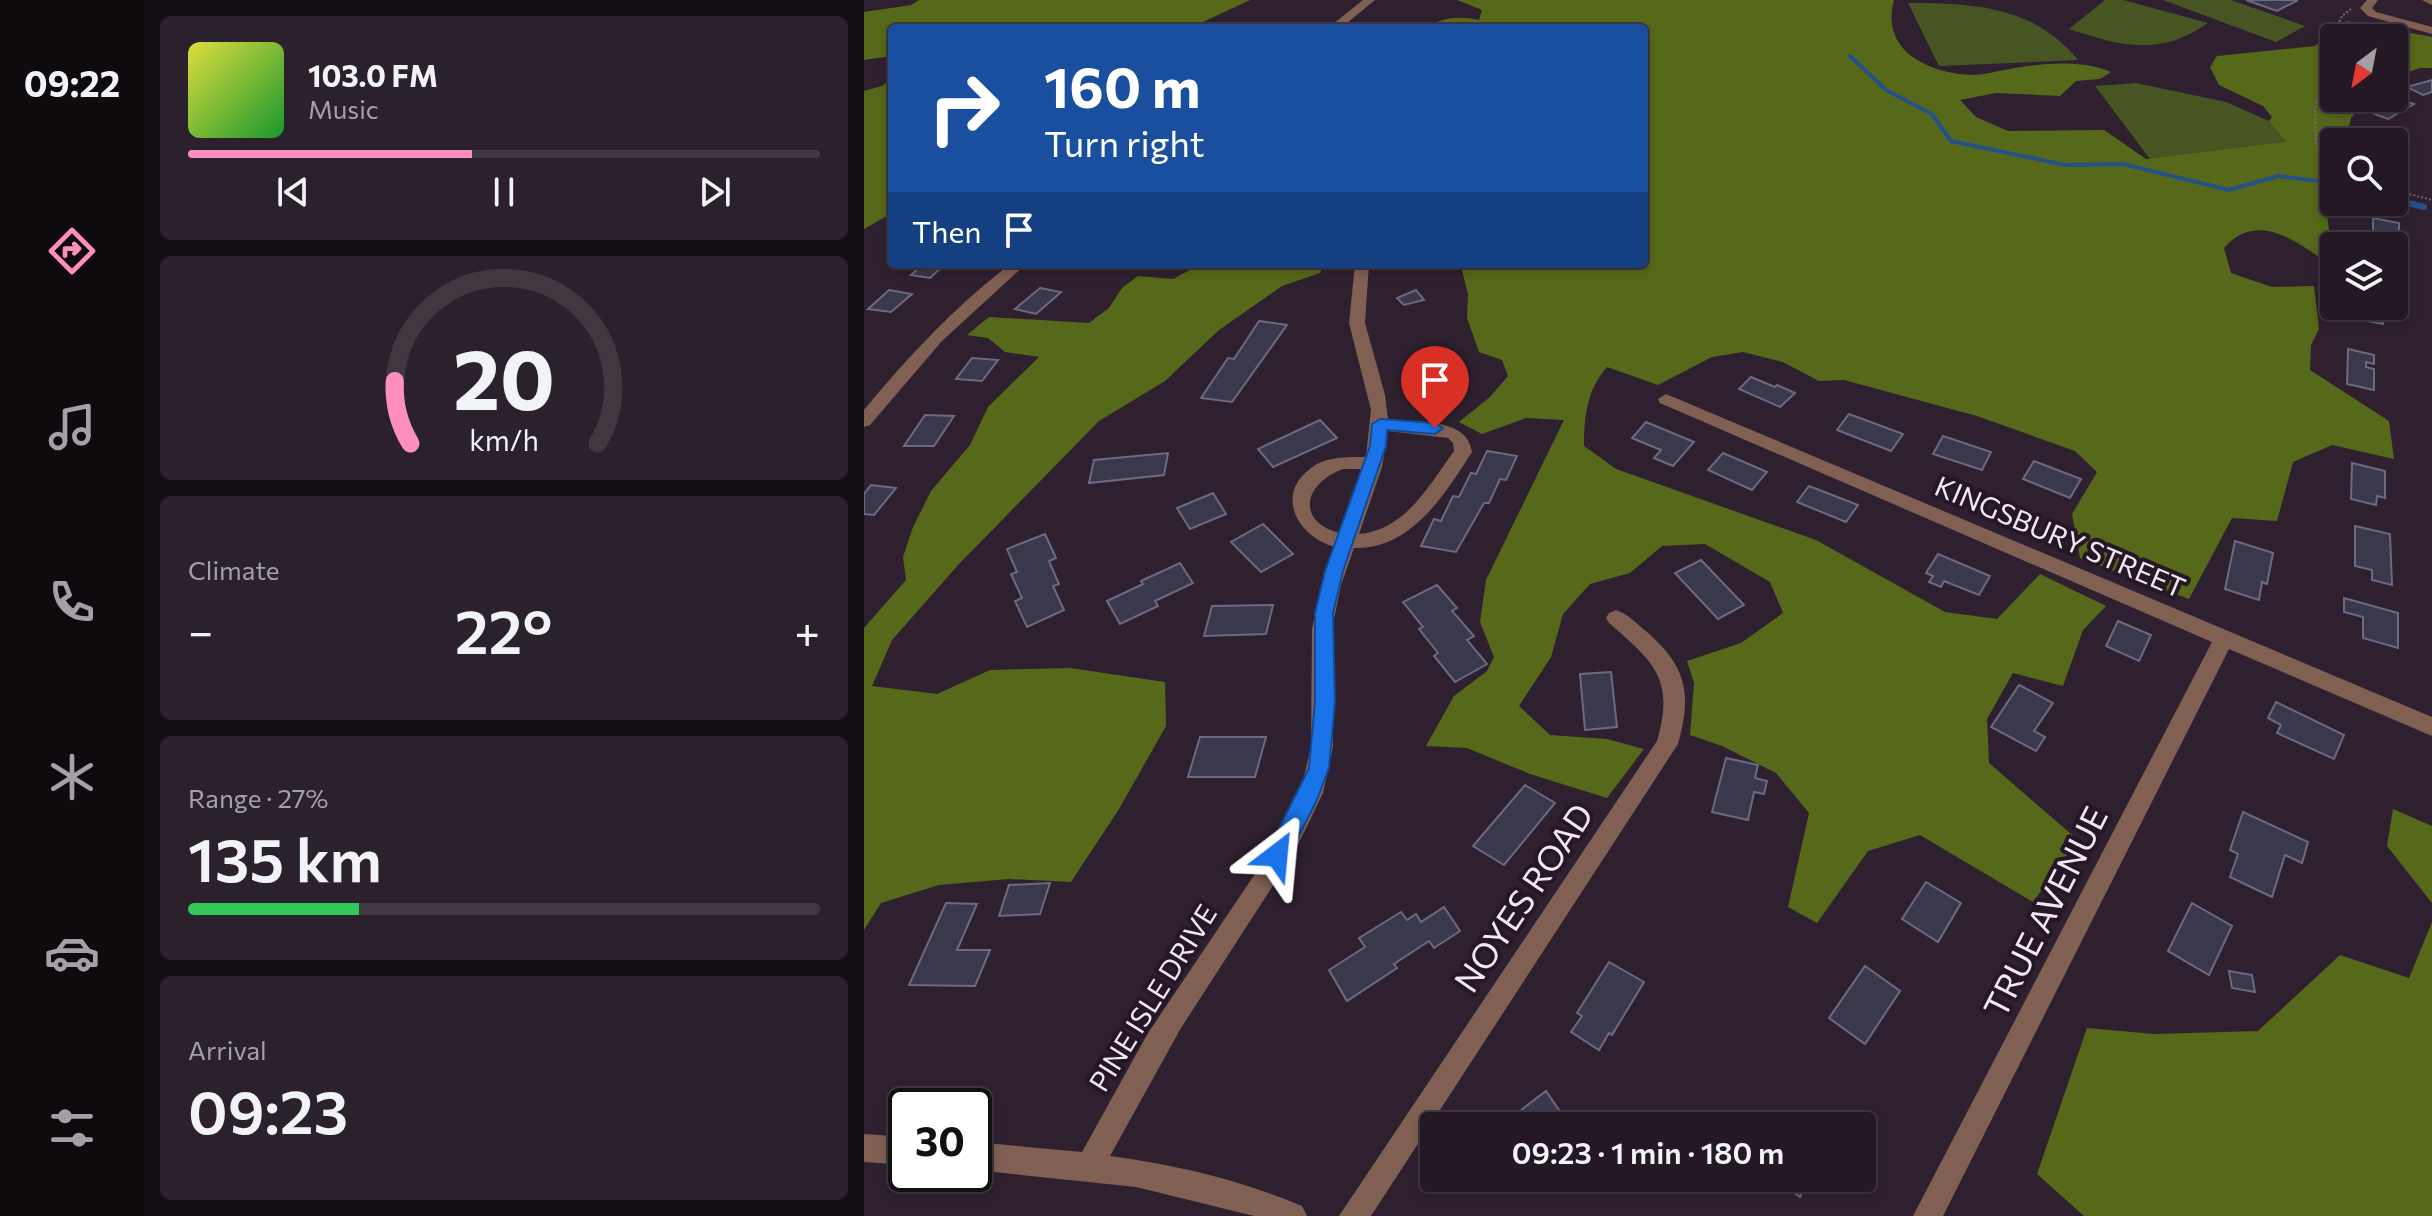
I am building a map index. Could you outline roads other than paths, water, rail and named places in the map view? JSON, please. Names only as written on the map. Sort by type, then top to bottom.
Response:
[{"type":"street","points":[[1339,24],[1370,0]]},
{"type":"street","points":[[2373,0],[2366,8],[2372,14],[2432,31]]},
{"type":"street","points":[[864,421],[951,321],[1014,268]]},
{"type":"street","name":"PINE ISLE DRIVE","points":[[1090,1166],[1159,1038],[1263,880],[1305,802],[1319,768],[1324,726],[1324,613],[1334,571],[1373,463],[1380,424],[1378,399],[1355,319],[1355,294],[1361,268]]},
{"type":"street","name":"KINGSBURY STREET","points":[[1666,399],[2432,727]]},
{"type":"street","points":[[1373,463],[1340,461],[1310,474],[1304,482],[1305,518],[1311,529],[1321,536],[1345,542],[1377,539],[1400,527],[1420,509],[1463,452],[1462,441],[1453,433],[1380,424]]},
{"type":"street","name":"NOYES ROAD","points":[[1354,1216],[1667,744],[1676,720],[1678,696],[1671,673],[1652,648],[1616,618]]},
{"type":"street","name":"TRUE AVENUE","points":[[1928,1216],[2224,638]]},
{"type":"street","points":[[864,1148],[888,1150]]},
{"type":"street","points":[[992,1158],[1090,1166],[1167,1177],[1227,1192],[1292,1216]]},
{"type":"waterway","points":[[1850,56],[1886,90],[1932,114],[1951,141],[2065,165],[2123,164],[2229,190],[2278,176],[2320,181]]},
{"type":"waterway","points":[[2408,203],[2424,207]]},
{"type":"waterway","points":[[2408,203],[2415,205]]}]
